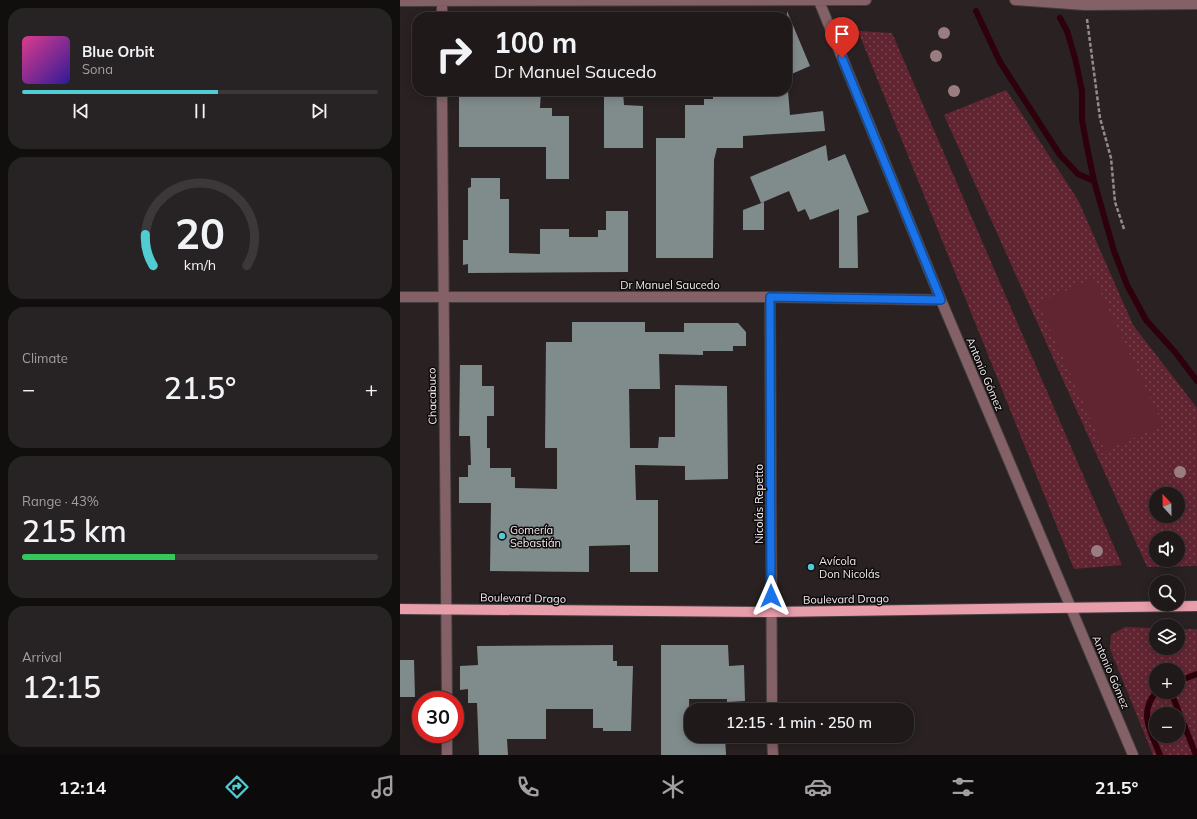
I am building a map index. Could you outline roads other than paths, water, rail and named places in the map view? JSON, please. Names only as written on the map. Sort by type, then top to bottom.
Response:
[{"type":"main road","name":"Boulevard Drago","points":[[400,609],[771,612],[1071,609],[1197,606]]},
{"type":"street","points":[[400,0],[866,0]]},
{"type":"street","points":[[442,0],[442,12]]},
{"type":"street","points":[[1015,0],[1085,5],[1197,4]]},
{"type":"street","name":"Antonio Gómez","points":[[819,1],[941,300],[1133,755]]},
{"type":"street","name":"Chacabuco","points":[[442,96],[447,691]]},
{"type":"street","name":"Dr Manuel Saucedo","points":[[400,297],[770,297],[941,300]]},
{"type":"street","name":"Nicolás Repetto","points":[[770,297],[772,703]]},
{"type":"street","points":[[447,743],[447,755]]},
{"type":"street","points":[[772,743],[772,755]]},
{"type":"waterway","points":[[976,11],[1000,62],[1060,155],[1078,174],[1094,181]]},
{"type":"waterway","points":[[1060,18],[1067,31],[1075,58],[1082,91],[1082,120],[1086,142],[1094,181],[1114,251],[1127,285],[1146,320],[1175,352],[1197,381]]},
{"type":"waterway","points":[[1185,678],[1197,674]]},
{"type":"waterway","points":[[1152,699],[1148,708],[1148,723],[1160,755]]},
{"type":"waterway","points":[[1174,699],[1196,755]]},
{"type":"place","name":"Gomería Sebastián","points":[[502,536]]},
{"type":"place","name":"Avícola Don Nicolás","points":[[811,567]]}]
